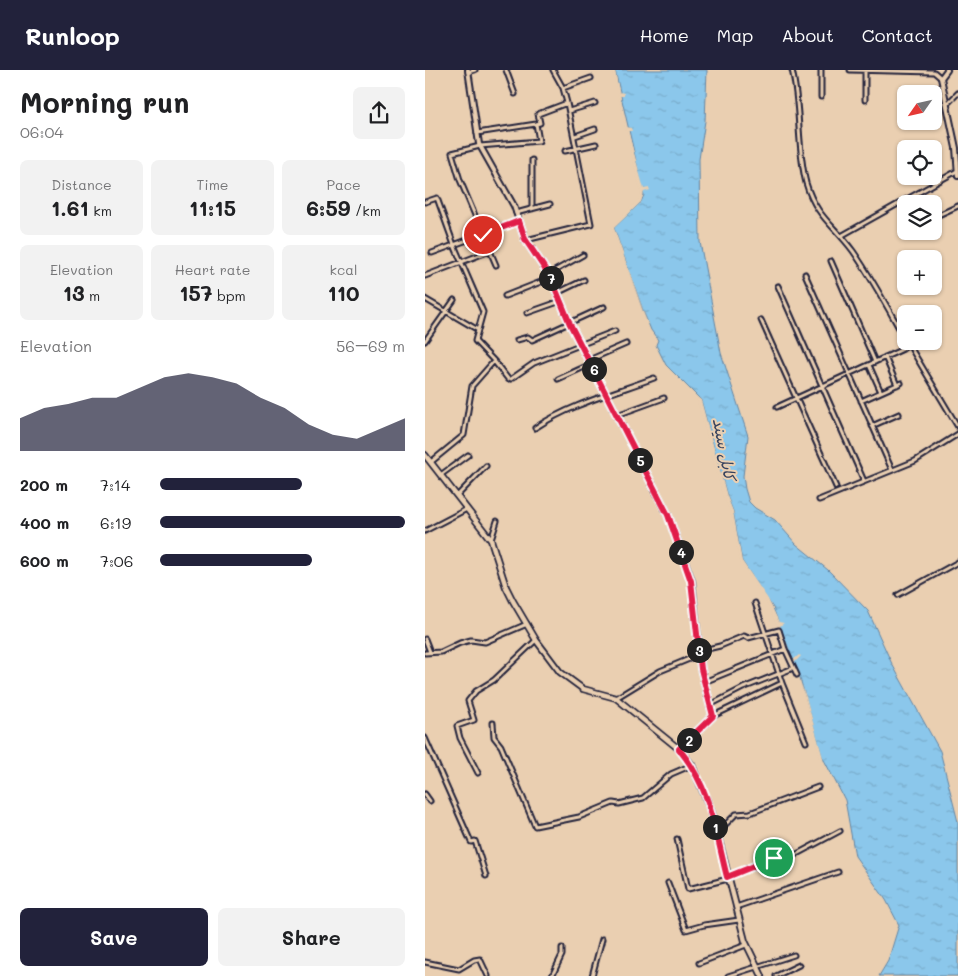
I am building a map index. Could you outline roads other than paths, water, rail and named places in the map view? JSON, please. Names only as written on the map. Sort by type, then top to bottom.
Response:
[{"type":"main road","points":[[425,455],[442,474],[491,540],[506,588],[536,640],[560,672],[574,684],[601,695],[616,698],[679,749],[692,765],[712,813],[735,908],[747,945],[762,976]]},
{"type":"street","points":[[475,70],[468,71],[480,146],[516,213],[526,240],[550,276],[570,324],[668,515],[691,581],[699,653],[713,716]]},
{"type":"street","points":[[506,70],[515,94]]},
{"type":"street","points":[[526,240],[591,224],[569,111],[563,88],[553,70]]},
{"type":"street","points":[[792,70],[796,85],[806,183],[820,214],[841,236],[868,274],[897,325]]},
{"type":"street","points":[[821,70],[821,97]]},
{"type":"street","points":[[850,70],[934,71],[941,78],[957,148],[958,176]]},
{"type":"street","points":[[865,100],[867,70]]},
{"type":"street","points":[[941,78],[947,70]]},
{"type":"street","points":[[563,88],[591,78]]},
{"type":"street","points":[[946,105],[958,93]]},
{"type":"street","points":[[477,133],[540,123],[538,114],[567,103]]},
{"type":"street","points":[[569,111],[595,103]]},
{"type":"street","points":[[496,265],[460,180],[452,153],[480,146],[539,141],[536,124]]},
{"type":"street","points":[[574,136],[595,129]]},
{"type":"street","points":[[565,151],[596,144]]},
{"type":"street","points":[[532,160],[532,209]]},
{"type":"street","points":[[841,236],[957,171]]},
{"type":"street","points":[[425,202],[437,198],[454,245],[483,312],[475,341],[510,379],[534,363],[539,365],[615,331],[581,345]]},
{"type":"street","points":[[516,213],[550,204]]},
{"type":"street","points":[[942,213],[958,206]]},
{"type":"street","points":[[432,253],[519,221]]},
{"type":"street","points":[[425,276],[490,251]]},
{"type":"street","points":[[505,296],[550,276],[583,256]]},
{"type":"street","points":[[831,261],[875,362]]},
{"type":"street","points":[[805,274],[892,470]]},
{"type":"street","points":[[557,293],[584,280]]},
{"type":"street","points":[[778,286],[864,481]]},
{"type":"street","points":[[425,299],[478,330]]},
{"type":"street","points":[[425,341],[454,300]]},
{"type":"street","points":[[527,313],[561,301]]},
{"type":"street","points":[[517,340],[529,337],[532,340],[570,324],[603,307]]},
{"type":"street","points":[[761,320],[836,487]]},
{"type":"street","points":[[558,379],[626,344]]},
{"type":"street","points":[[777,406],[901,350]]},
{"type":"street","points":[[912,350],[958,427]]},
{"type":"street","points":[[885,357],[897,385]]},
{"type":"street","points":[[431,462],[464,435],[472,386],[494,362]]},
{"type":"street","points":[[869,365],[881,392]]},
{"type":"street","points":[[535,428],[553,417],[654,378]]},
{"type":"street","points":[[861,401],[901,383]]},
{"type":"street","points":[[617,415],[665,398]]},
{"type":"street","points":[[872,426],[899,414]]},
{"type":"street","points":[[819,500],[915,461],[958,434]]},
{"type":"street","points":[[442,474],[468,455]]},
{"type":"street","points":[[457,496],[486,466]]},
{"type":"street","points":[[425,531],[467,509]]},
{"type":"street","points":[[491,540],[497,521]]},
{"type":"street","points":[[898,595],[958,562]]},
{"type":"street","points":[[755,603],[782,683],[806,742]]},
{"type":"street","points":[[425,653],[441,652],[460,642],[471,640],[485,642],[527,624]]},
{"type":"street","points":[[616,698],[660,671],[699,653],[744,636],[748,638],[779,630],[797,675]]},
{"type":"street","points":[[425,639],[431,652]]},
{"type":"street","points":[[478,773],[460,738],[457,726],[474,720],[468,700],[475,691],[494,680],[536,640]]},
{"type":"street","points":[[704,682],[785,649]]},
{"type":"street","points":[[710,705],[743,688],[791,670]]},
{"type":"street","points":[[679,749],[713,716],[782,683]]},
{"type":"street","points":[[493,723],[494,737],[501,746],[535,826],[579,816],[613,803],[619,804],[643,798],[671,774],[692,765]]},
{"type":"street","points":[[425,738],[471,842],[475,842],[486,876]]},
{"type":"street","points":[[717,833],[736,814],[749,813],[818,787]]},
{"type":"street","points":[[425,794],[430,801]]},
{"type":"street","points":[[677,839],[687,889],[728,878],[774,858],[778,864],[840,831]]},
{"type":"street","points":[[735,908],[838,872]]},
{"type":"street","points":[[668,883],[686,930],[703,925],[739,920]]},
{"type":"street","points":[[592,976],[602,939]]},
{"type":"street","points":[[699,963],[747,945]]},
{"type":"street","points":[[552,976],[562,955],[562,948]]},
{"type":"street","points":[[728,976],[794,955]]},
{"type":"street","points":[[425,962],[459,969],[474,960],[480,959],[488,976]]},
{"type":"street","points":[[777,976],[799,966]]},
{"type":"water","name":"کابل سيند","points":[[615,70],[707,70],[705,121],[699,159],[700,242],[721,353],[748,436],[743,476],[745,489],[749,502],[755,508],[775,520],[796,544],[828,570],[868,611],[892,664],[940,751],[958,822],[958,976],[879,976],[888,961],[899,925],[886,900],[855,856],[845,800],[822,756],[800,678],[773,608],[742,561],[733,511],[727,496],[701,400],[666,365],[656,345],[658,340],[651,330],[644,313],[614,228],[641,202],[644,195]]}]
